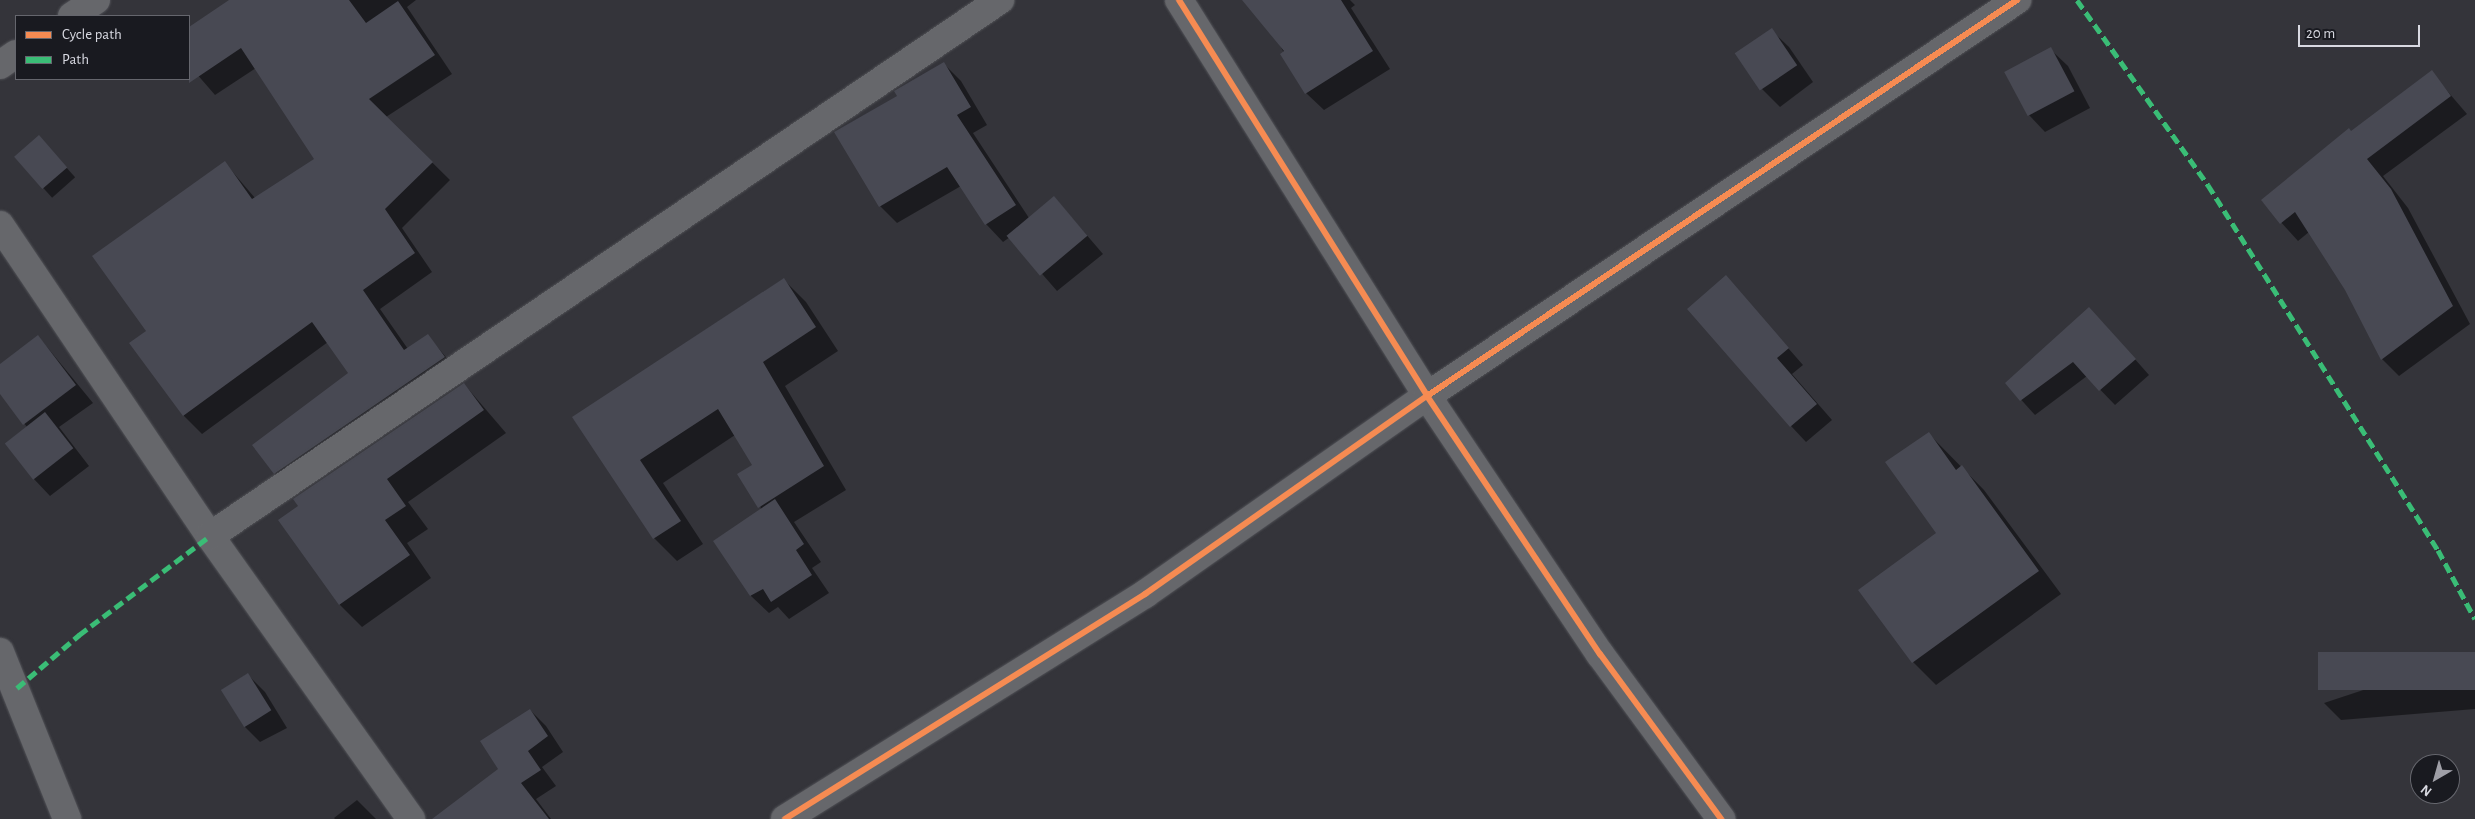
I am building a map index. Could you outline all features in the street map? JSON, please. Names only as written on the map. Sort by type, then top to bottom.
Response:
[{"type":"street","points":[[74,15],[96,0]]},
{"type":"street","points":[[210,536],[1000,0]]},
{"type":"street","points":[[1179,0],[1427,396],[1600,654],[1721,819]]},
{"type":"street","points":[[786,819],[1145,594],[1427,396],[2017,0]]},
{"type":"street","points":[[0,65],[15,55]]},
{"type":"street","points":[[0,225],[210,536],[411,819]]},
{"type":"street","points":[[0,652],[67,819]]},
{"type":"building","points":[[229,0],[349,0],[366,23],[398,1],[435,55],[369,99],[433,162],[385,209],[415,253],[363,290],[404,350],[428,334],[445,357],[274,474],[252,445],[348,373],[312,322],[183,416],[129,343],[146,331],[92,256],[225,161],[252,199],[314,159],[241,48],[189,83],[190,26]]},
{"type":"building","points":[[1242,0],[1341,0],[1373,51],[1305,94],[1280,54],[1284,51]]},
{"type":"building","points":[[1772,28],[1797,65],[1760,90],[1735,53]]},
{"type":"building","points":[[2051,47],[2074,91],[2028,116],[2004,72]]},
{"type":"building","points":[[944,62],[971,107],[957,115],[1016,205],[985,225],[947,167],[879,207],[834,132],[897,96],[894,91]]},
{"type":"building","points":[[2432,70],[2451,96],[2367,159],[2391,189],[2453,306],[2381,360],[2345,290],[2295,212],[2280,224],[2261,200],[2349,128],[2351,131]]},
{"type":"building","points":[[39,135],[67,167],[42,189],[14,157]]},
{"type":"building","points":[[1054,196],[1087,236],[1040,276],[1007,236]]},
{"type":"building","points":[[1726,275],[1789,348],[1777,358],[1817,404],[1790,427],[1687,309]]},
{"type":"building","points":[[784,278],[816,327],[763,362],[824,466],[758,508],[737,474],[752,465],[718,409],[640,460],[681,521],[653,539],[572,417]]},
{"type":"building","points":[[2089,307],[2136,359],[2099,391],[2073,362],[2020,401],[2005,383]]},
{"type":"building","points":[[38,335],[76,385],[23,425],[0,394],[0,364]]},
{"type":"building","points":[[464,383],[484,410],[387,479],[406,506],[385,520],[410,555],[339,605],[278,520],[298,506],[293,499]]},
{"type":"building","points":[[45,412],[73,448],[33,480],[5,443]]},
{"type":"building","points":[[1929,432],[1956,470],[1962,465],[2039,571],[1912,663],[1858,590],[1936,533],[1885,462]]},
{"type":"building","points":[[775,499],[804,544],[796,550],[812,575],[771,602],[763,589],[750,596],[713,541]]},
{"type":"building","points":[[2318,652],[2475,652],[2475,690],[2318,690]]},
{"type":"building","points":[[248,673],[271,710],[244,727],[221,690]]},
{"type":"building","points":[[530,709],[548,736],[528,751],[541,770],[521,783],[549,819],[432,819],[498,769],[480,741]]},
{"type":"marked path","points":[[2077,0],[2208,185],[2438,550],[2475,619]]},
{"type":"marked path","points":[[17,688],[79,635],[210,536]]},
{"type":"cycle path","points":[[1179,0],[1427,396],[1600,654],[1721,819]]},
{"type":"cycle path","points":[[785,819],[1145,594],[1427,396],[2017,0]]}]
